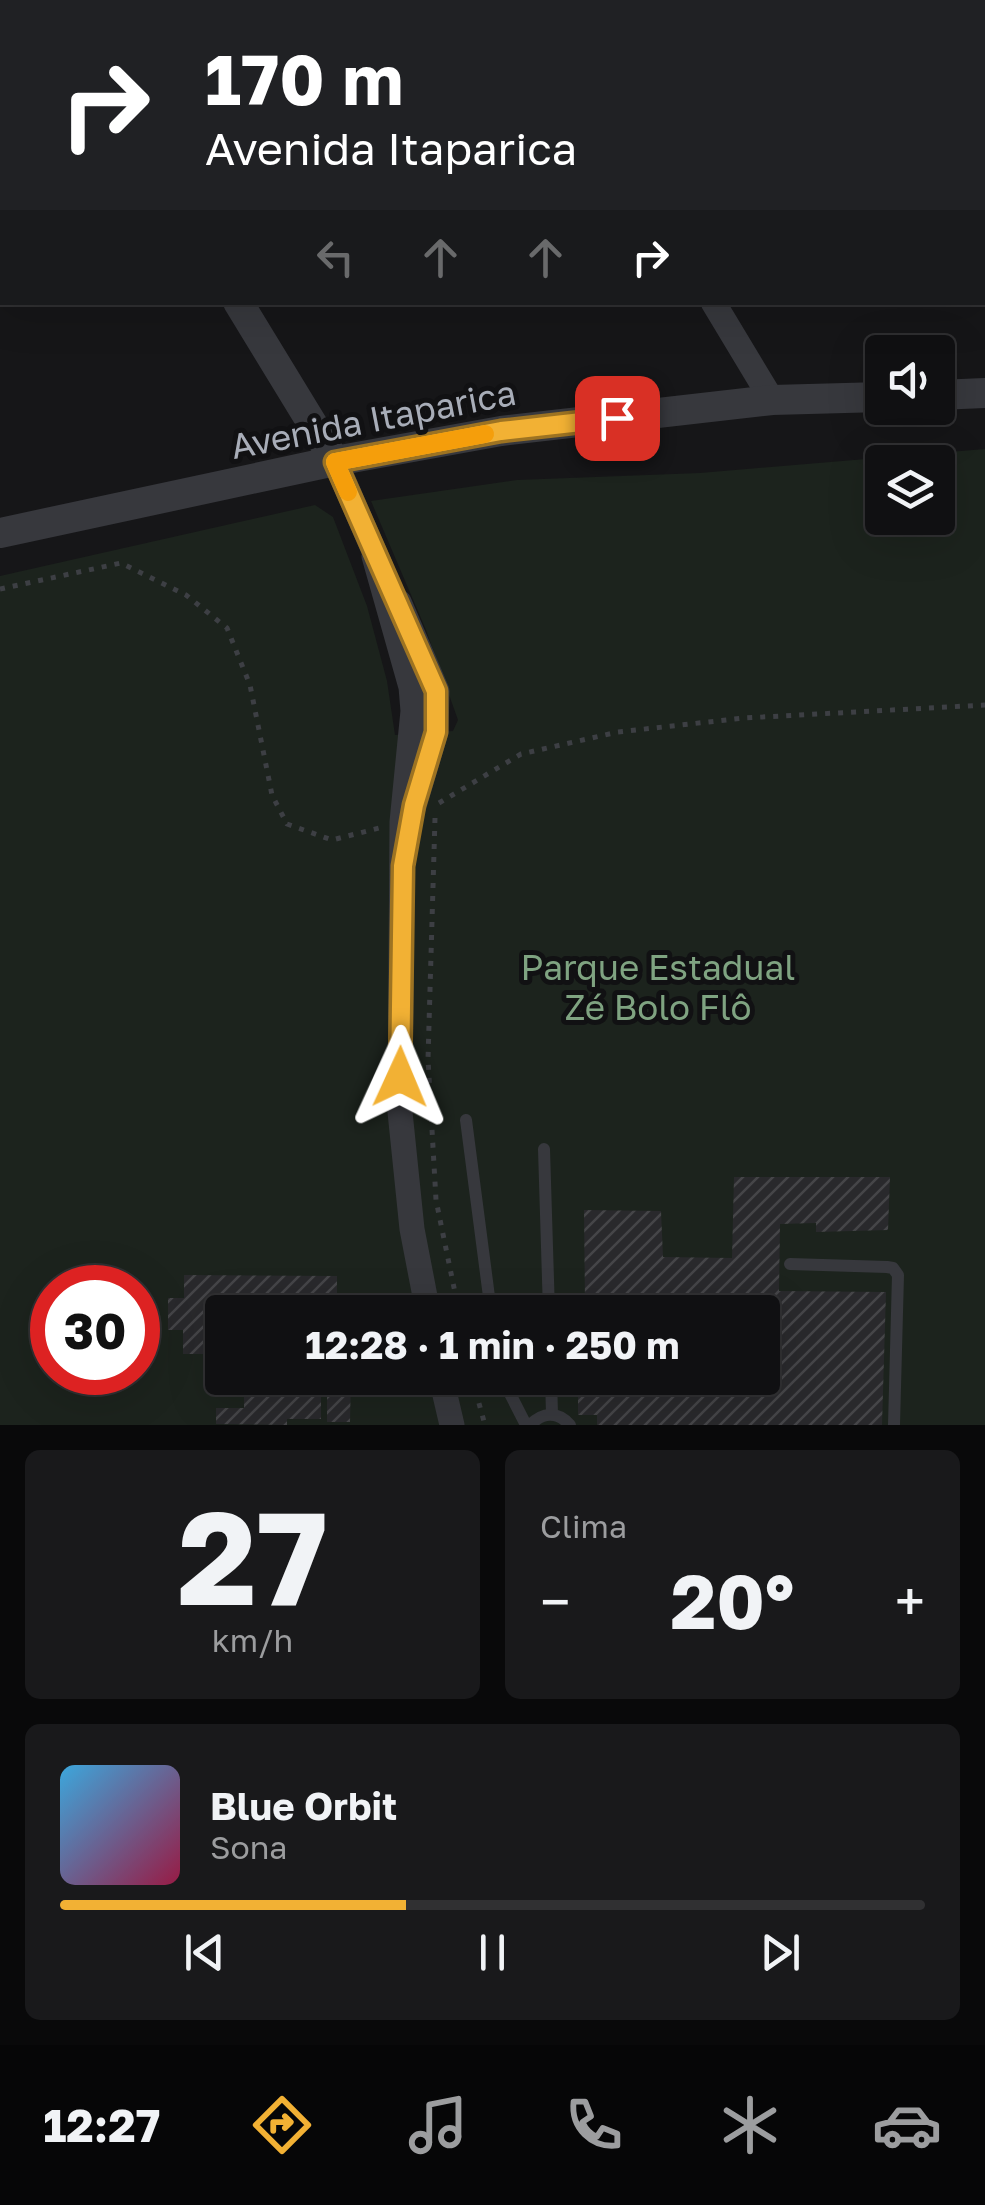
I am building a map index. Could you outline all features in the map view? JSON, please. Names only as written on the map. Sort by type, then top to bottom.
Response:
[{"type":"street","points":[[240,305],[335,462],[436,691],[436,732],[414,805],[403,866],[400,1112],[412,1229],[425,1295]]},
{"type":"street","points":[[715,305],[772,400]]},
{"type":"street","points":[[955,394],[985,393]]},
{"type":"street","name":"Avenida Itaparica","points":[[0,533],[501,431],[772,400],[865,397]]},
{"type":"street","points":[[445,1395],[452,1425]]},
{"type":"lane","points":[[466,1120],[489,1295]]},
{"type":"lane","points":[[544,1149],[548,1295]]},
{"type":"lane","points":[[790,1264],[887,1267],[898,1275],[894,1425]]},
{"type":"lane","points":[[511,1395],[528,1425],[552,1414],[570,1425]]},
{"type":"lane","points":[[551,1395],[552,1414]]},
{"type":"path","points":[[435,806],[428,1059],[436,1200],[456,1295]]},
{"type":"path","points":[[477,1395],[485,1425]]},
{"type":"green space","name":"Parque Estadual Zé Bolo Flô","points":[[985,449],[985,1425],[0,1425],[0,576],[315,505],[333,517],[367,606],[387,681],[395,735],[453,731],[458,720],[426,630],[371,501],[517,480],[700,473],[865,459],[865,535],[955,535],[955,452]]},
{"type":"building","points":[[734,1177],[890,1177],[888,1230],[816,1232],[816,1223],[780,1224],[779,1291],[886,1292],[882,1425],[597,1425],[597,1415],[578,1415],[578,1395],[780,1395],[780,1295],[585,1295],[584,1210],[661,1211],[663,1257],[732,1258]]},
{"type":"building","points":[[184,1275],[337,1276],[337,1295],[205,1295],[205,1354],[183,1354],[183,1330],[168,1330],[168,1298],[184,1298]]},
{"type":"building","points":[[244,1395],[321,1395],[321,1419],[287,1419],[287,1425],[216,1424],[216,1408],[244,1408]]},
{"type":"building","points":[[327,1395],[351,1395],[350,1422],[327,1422]]},
{"type":"slow traffic","points":[[348,492],[335,462],[485,434]]},
{"type":"route","points":[[400,1077],[403,866],[414,805],[436,732],[436,691],[335,462],[501,431],[617,418]]}]
